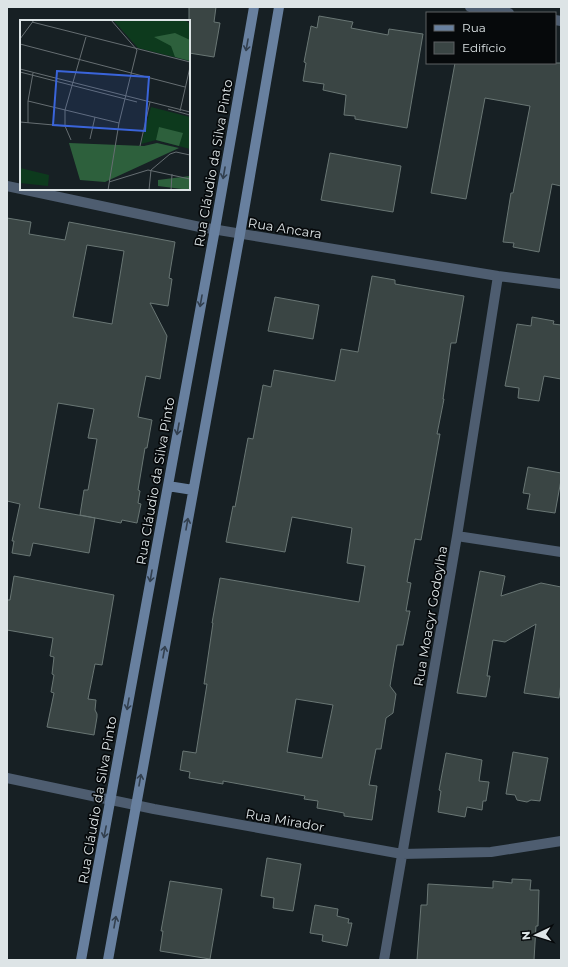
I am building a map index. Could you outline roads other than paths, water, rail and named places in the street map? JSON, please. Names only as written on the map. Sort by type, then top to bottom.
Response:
[{"type":"street","name":"Rua Cláudio da Silva Pinto","points":[[81,960],[254,7]]},
{"type":"street","points":[[108,960],[280,7]]},
{"type":"street","points":[[470,7],[502,12]]},
{"type":"street","name":"Rua Ancara","points":[[7,186],[20,189]]},
{"type":"street","name":"Rua Ancara","points":[[26,190],[240,234],[498,276],[561,284]]},
{"type":"street","name":"Rua Moacyr Godoylha","points":[[384,960],[457,536],[498,276]]},
{"type":"street","points":[[168,486],[193,490]]},
{"type":"street","points":[[457,536],[561,552]]},
{"type":"street","name":"Rua Mirador","points":[[7,778],[136,806],[402,854],[491,852],[561,841]]}]
